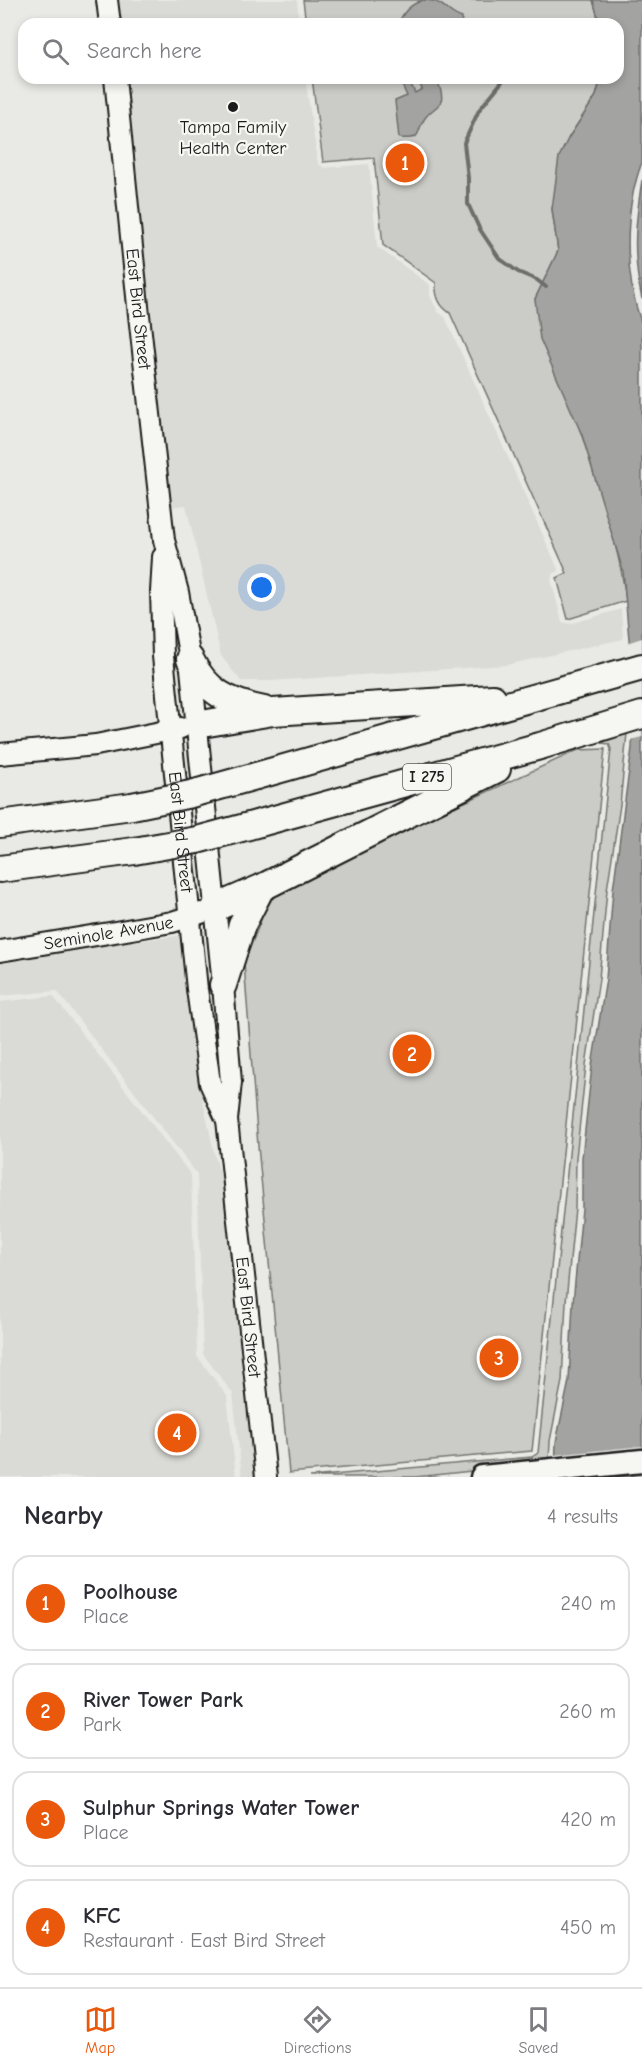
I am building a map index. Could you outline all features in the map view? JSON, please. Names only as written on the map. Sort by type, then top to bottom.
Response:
[{"type":"highway","points":[[190,659],[194,668],[218,694],[236,703],[273,712]]},
{"type":"highway","points":[[0,824],[132,806],[191,794],[642,667]]},
{"type":"highway","points":[[196,725],[273,712],[544,695]]},
{"type":"highway","name":"I 275","points":[[0,869],[197,840],[540,746],[642,715]]},
{"type":"highway","points":[[215,908],[261,888],[401,819],[540,746]]},
{"type":"highway","points":[[223,984],[242,925],[261,888]]},
{"type":"main road","points":[[482,1477],[642,1461]]},
{"type":"street","points":[[108,0],[110,18]]},
{"type":"street","name":"East Bird Street","points":[[116,84],[164,540],[178,592],[190,659],[231,1082],[227,1120],[266,1477]]},
{"type":"street","name":"East Bird Street","points":[[164,540],[161,592],[162,656],[190,917],[210,1083],[227,1120]]},
{"type":"street","points":[[0,754],[96,745],[196,725]]},
{"type":"street","name":"Seminole Avenue","points":[[0,951],[190,917],[215,908]]},
{"type":"shaded area","points":[[115,0],[297,0],[298,18],[116,18]]},
{"type":"shaded area","points":[[303,0],[593,0],[598,18],[305,18]]},
{"type":"shaded area","points":[[423,0],[436,2],[462,18],[401,18],[415,4]]},
{"type":"shaded area","points":[[593,0],[642,0],[642,162],[631,202],[628,244],[632,286],[642,325],[642,1477],[555,1477],[556,1442],[569,1381],[573,1303],[582,1209],[582,1158],[592,1066],[606,979],[613,890],[632,748],[634,696],[623,571],[582,435],[540,339],[535,299],[558,251],[552,209],[559,157],[569,137],[596,96],[599,84],[624,84],[624,18],[598,18]]},
{"type":"shaded area","points":[[124,84],[306,84],[318,164],[324,168],[369,164],[377,247],[430,285],[430,296],[438,312],[445,317],[559,571],[553,574],[551,579],[562,622],[570,624],[621,609],[623,639],[506,665],[271,681],[241,681],[221,656],[186,505],[168,507]]},
{"type":"shaded area","points":[[313,84],[599,84],[596,96],[569,137],[552,209],[558,251],[535,299],[605,508],[626,601],[568,619],[557,578],[567,573],[450,313],[438,300],[436,283],[383,245],[374,158],[323,162]]},
{"type":"shaded area","points":[[401,84],[411,84],[415,93],[422,89],[420,84],[439,84],[441,101],[425,118],[416,137],[399,138],[395,101],[407,96]]},
{"type":"shaded area","points":[[642,180],[642,299],[637,268],[636,240]]},
{"type":"shaded area","points":[[627,733],[576,1158],[575,1208],[566,1302],[562,1381],[550,1441],[549,1463],[415,1477],[310,1477],[532,1457],[538,1453],[611,749],[609,744],[601,743]]},
{"type":"shaded area","points":[[605,749],[532,1451],[289,1473],[258,1146],[244,963],[263,915],[278,888],[578,750]]},
{"type":"shaded area","points":[[184,935],[202,1096],[215,1157],[228,1196],[259,1477],[242,1477],[233,1394],[203,1354],[197,1174],[57,991],[0,996],[0,958]]},
{"type":"shaded area","points":[[53,996],[191,1175],[197,1356],[227,1396],[236,1477],[0,1477],[0,1002]]},
{"type":"pier","points":[[642,638],[642,737],[630,740],[631,696],[627,643]]},
{"type":"pier","points":[[642,1446],[642,1476],[552,1477],[553,1455]]},
{"type":"waterway","points":[[500,84],[479,110],[464,143],[468,204],[479,228],[499,258],[518,272],[537,280],[546,287]]},
{"type":"place","name":"Tampa Family Health Center","points":[[233,107]]},
{"type":"place","name":"Poolhouse","points":[[405,163]]},
{"type":"place","name":"River Tower Park","points":[[412,1054]]},
{"type":"place","name":"Sulphur Springs Water Tower","points":[[499,1358]]},
{"type":"place","name":"KFC","points":[[177,1433]]}]
